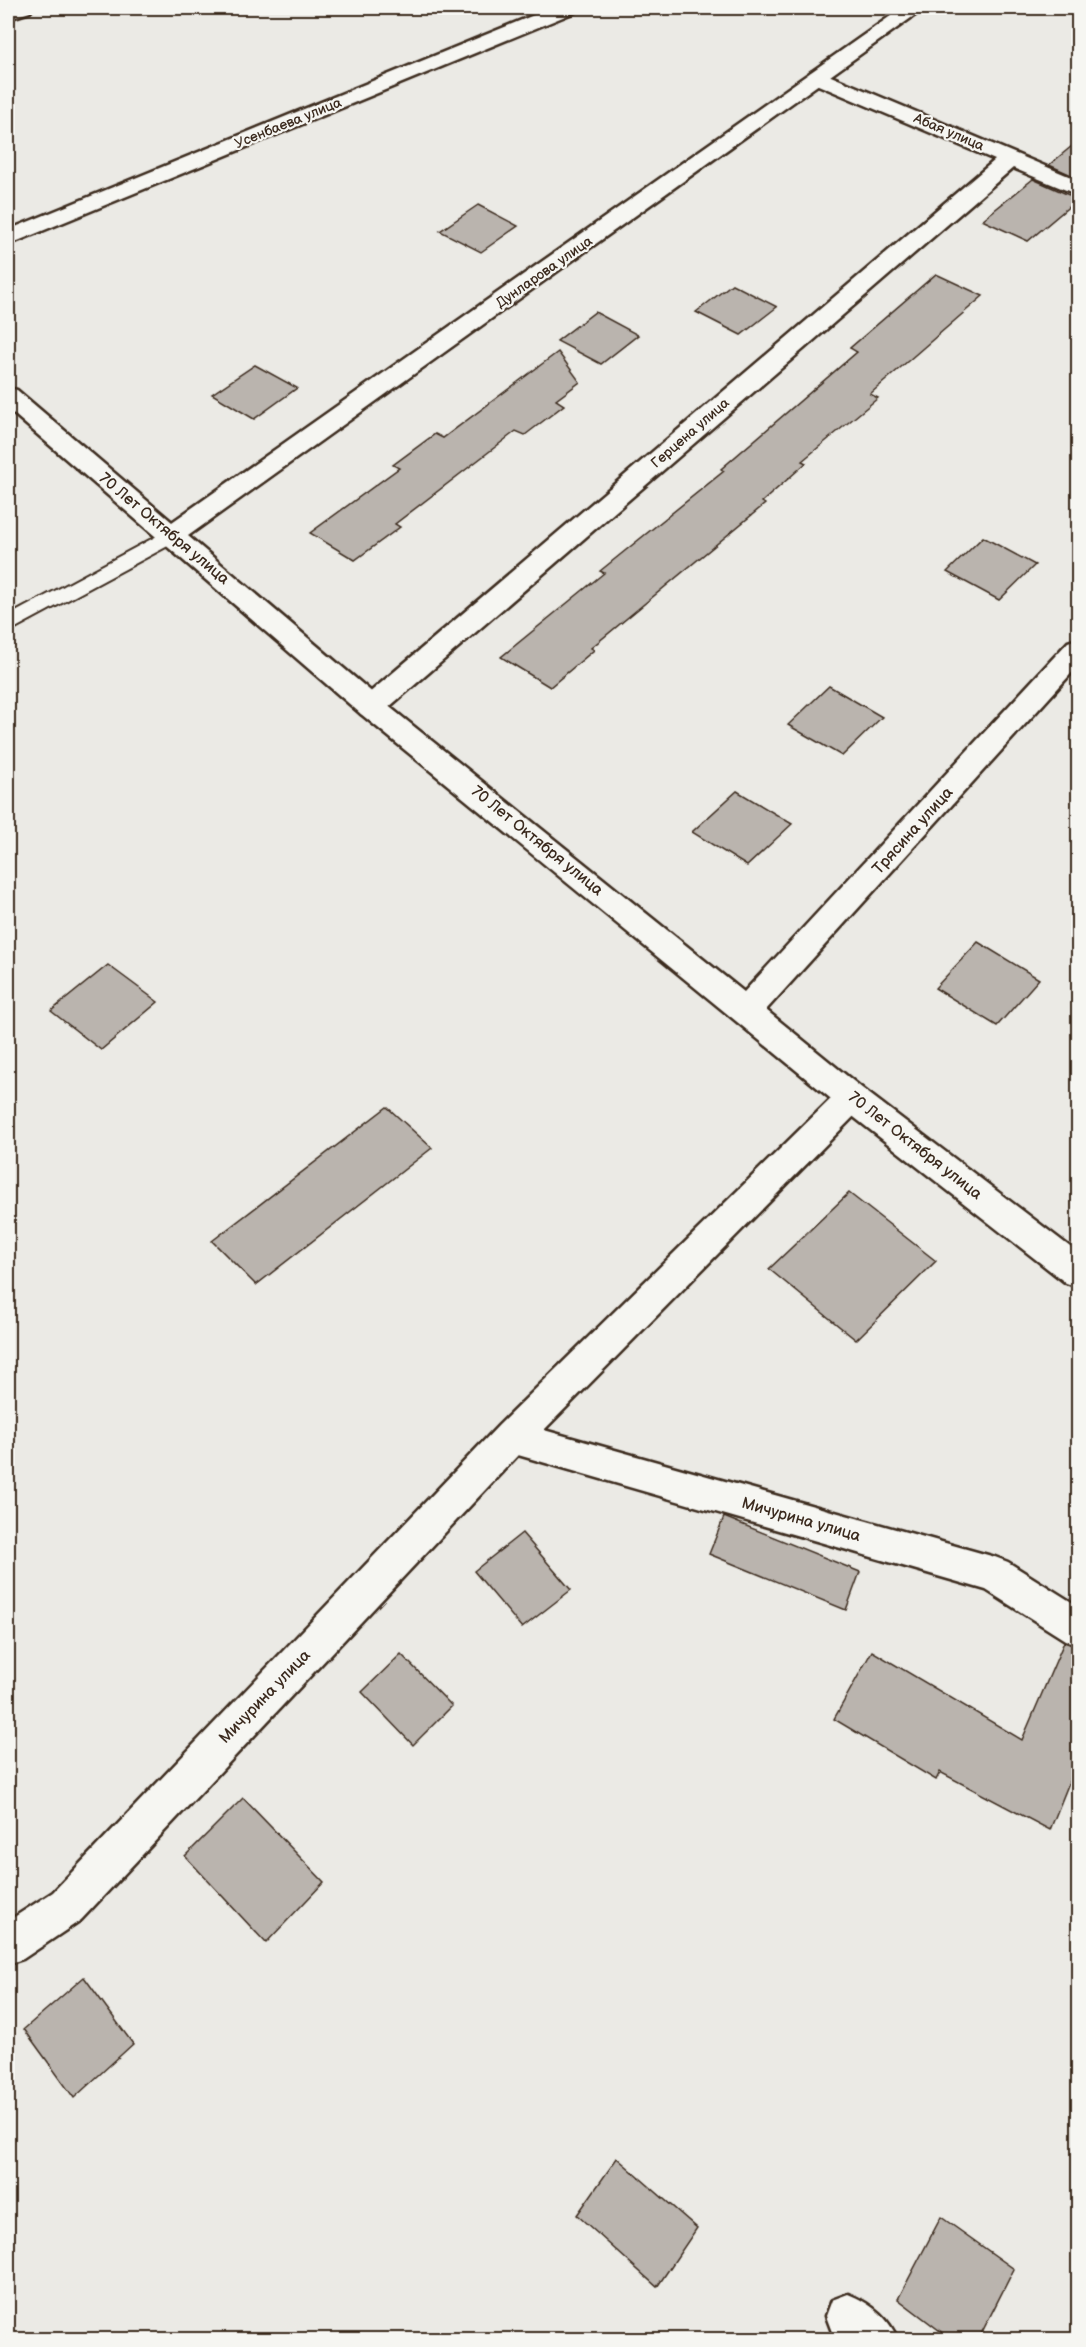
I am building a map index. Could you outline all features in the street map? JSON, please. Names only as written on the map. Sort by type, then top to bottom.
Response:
[{"type":"street","points":[[8,13],[22,8]]},
{"type":"street","name":"Усенбаева улица","points":[[8,238],[568,8]]},
{"type":"street","name":"Дунларова улица","points":[[172,535],[915,8]]},
{"type":"street","name":"Абая улица","points":[[819,77],[1078,188]]},
{"type":"street","name":"Герцена улица","points":[[371,707],[1010,159]]},
{"type":"street","name":"70 Лет Октября улица","points":[[8,396],[371,707],[852,1098],[1078,1272]]},
{"type":"street","name":"Трясина улица","points":[[745,1011],[829,923],[1078,649]]},
{"type":"street","name":"Мичурина улица","points":[[8,1944],[67,1906],[512,1437],[852,1098]]},
{"type":"street","name":"Мичурина улица","points":[[512,1437],[995,1575],[1078,1627]]},
{"type":"lane","points":[[8,625],[172,535]]},
{"type":"building","points":[[1078,141],[1078,178],[1049,165]]},
{"type":"building","points":[[1033,179],[1078,199],[1028,241],[982,220]]},
{"type":"building","points":[[478,205],[518,226],[481,252],[440,231]]},
{"type":"building","points":[[936,274],[983,296],[870,394],[878,398],[802,461],[806,463],[762,502],[765,504],[591,648],[594,650],[550,687],[501,657],[604,573],[600,571],[724,471],[721,469],[857,352],[850,348]]},
{"type":"building","points":[[732,284],[777,307],[741,335],[696,312]]},
{"type":"building","points":[[595,312],[638,335],[601,364],[557,341]]},
{"type":"building","points":[[558,352],[580,382],[556,400],[564,405],[525,435],[516,431],[395,524],[400,527],[355,560],[310,533],[399,468],[393,465],[435,434],[443,438]]},
{"type":"building","points":[[255,365],[297,388],[254,419],[212,394]]},
{"type":"building","points":[[983,537],[1035,565],[999,600],[947,572]]},
{"type":"building","points":[[829,686],[882,717],[842,756],[788,725]]},
{"type":"building","points":[[737,791],[792,824],[747,866],[692,832]]},
{"type":"building","points":[[978,942],[1039,979],[997,1026],[935,988]]},
{"type":"building","points":[[108,965],[158,1002],[101,1050],[51,1011]]},
{"type":"building","points":[[387,1107],[432,1148],[256,1285],[212,1241]]},
{"type":"building","points":[[849,1193],[936,1261],[856,1340],[769,1269]]},
{"type":"building","points":[[724,1517],[860,1572],[846,1610],[709,1554]]},
{"type":"building","points":[[522,1533],[571,1590],[522,1628],[474,1571]]},
{"type":"building","points":[[1064,1642],[1078,1647],[1078,1760],[1050,1830],[940,1772],[936,1780],[834,1719],[872,1651],[1022,1740]]},
{"type":"building","points":[[401,1654],[452,1706],[413,1745],[362,1692]]},
{"type":"building","points":[[243,1798],[324,1882],[266,1943],[185,1856]]},
{"type":"building","points":[[84,1977],[133,2044],[74,2098],[24,2029]]},
{"type":"building","points":[[617,2158],[697,2228],[657,2287],[577,2215]]},
{"type":"building","points":[[941,2217],[1014,2269],[978,2340],[952,2340],[898,2299]]}]
